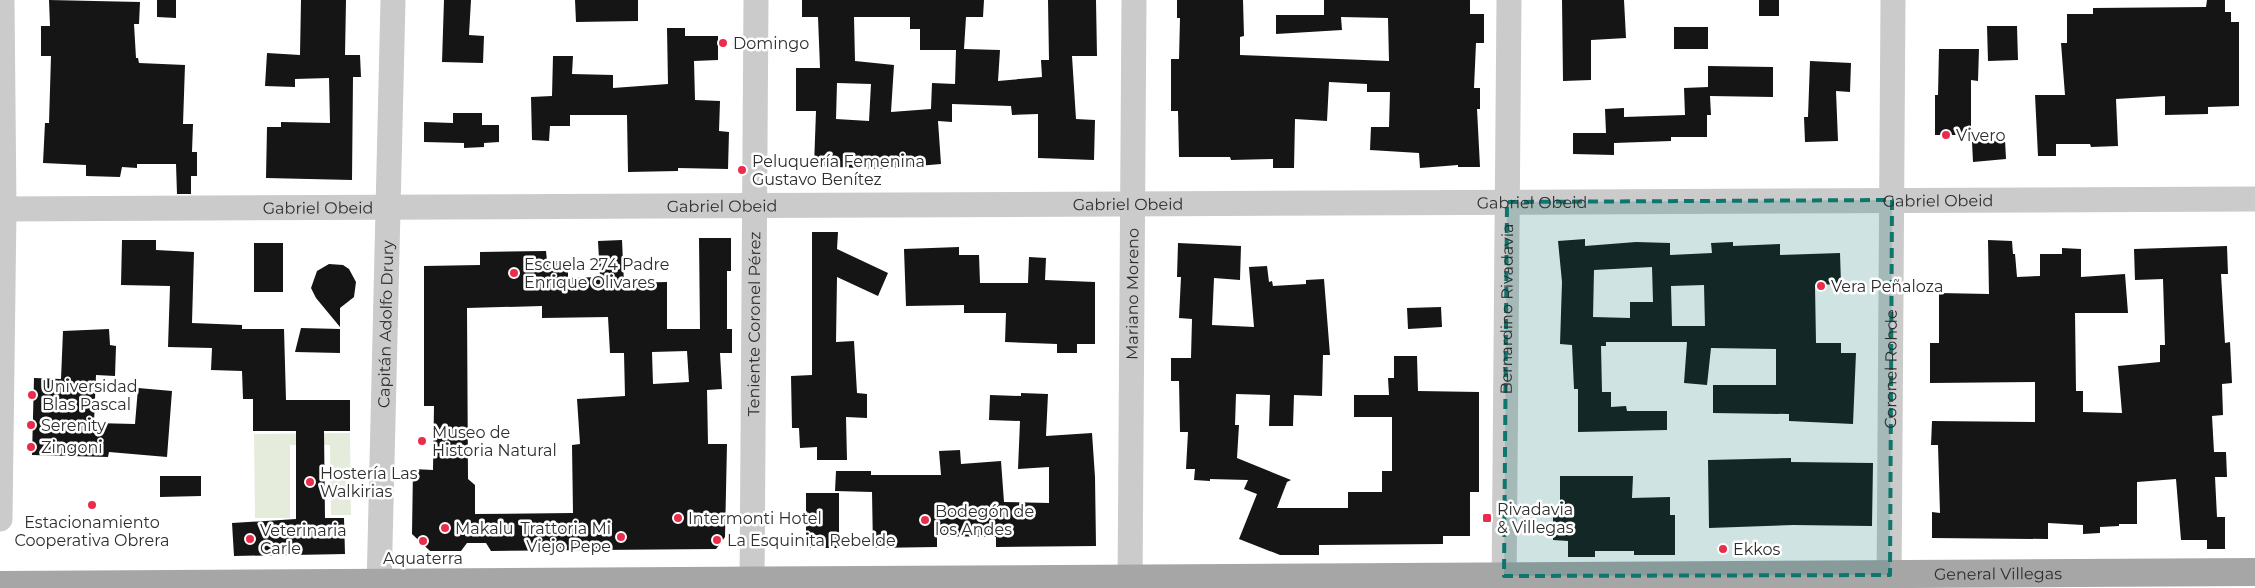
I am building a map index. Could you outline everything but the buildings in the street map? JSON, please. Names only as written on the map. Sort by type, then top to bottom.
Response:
[{"type":"main road","name":"General Villegas","points":[[0,585],[1890,581],[2255,572]]},
{"type":"street","points":[[0,519],[2,0]]},
{"type":"street","name":"Capitán Adolfo Drury","points":[[379,585],[393,0]]},
{"type":"street","name":"Teniente Coronel Pérez","points":[[752,584],[756,0]]},
{"type":"street","name":"Mariano Moreno","points":[[1130,583],[1134,0]]},
{"type":"street","name":"Bernardino Rivadavia","points":[[1504,582],[1509,0]]},
{"type":"street","name":"Coronel Rohde","points":[[1890,581],[1892,0]]},
{"type":"street","name":"Gabriel Obeid","points":[[2,209],[2255,199]]},
{"type":"highlighted area","points":[[1892,200],[1890,575],[1504,576],[1507,202]]},
{"type":"green space","points":[[350,433],[351,515],[331,515],[330,445],[290,445],[290,518],[255,518],[254,434]]},
{"type":"place","name":"Domingo","points":[[723,43]]},
{"type":"place","name":"Vivero","points":[[1946,135]]},
{"type":"place","name":"Peluquería Femenina Gustavo Benítez","points":[[742,170]]},
{"type":"place","name":"Escuela 274 Padre Enrique Olivares","points":[[514,273]]},
{"type":"place","name":"Vera Peñaloza","points":[[1821,286]]},
{"type":"place","name":"Universidad Blas Pascal","points":[[32,395]]},
{"type":"place","name":"Serenity","points":[[31,425]]},
{"type":"place","name":"Museo de Historia Natural","points":[[422,441]]},
{"type":"place","name":"Zingoni","points":[[31,447]]},
{"type":"place","name":"Hostería Las Walkirias","points":[[310,482]]},
{"type":"place","name":"Estacionamiento Cooperativa Obrera","points":[[92,505]]},
{"type":"place","name":"Intermonti Hotel","points":[[678,518]]},
{"type":"place","name":"Rivadavia & Villegas","points":[[1487,518]]},
{"type":"place","name":"Bodegón de los Andes","points":[[925,520]]},
{"type":"place","name":"Makalu","points":[[445,528]]},
{"type":"place","name":"Trattoria Mi Viejo Pepe","points":[[621,537]]},
{"type":"place","name":"Veterinaria Carle","points":[[250,539]]},
{"type":"place","name":"La Esquinita Rebelde","points":[[717,540]]},
{"type":"place","name":"Aquaterra","points":[[423,541]]},
{"type":"place","name":"Ekkos","points":[[1723,549]]}]
